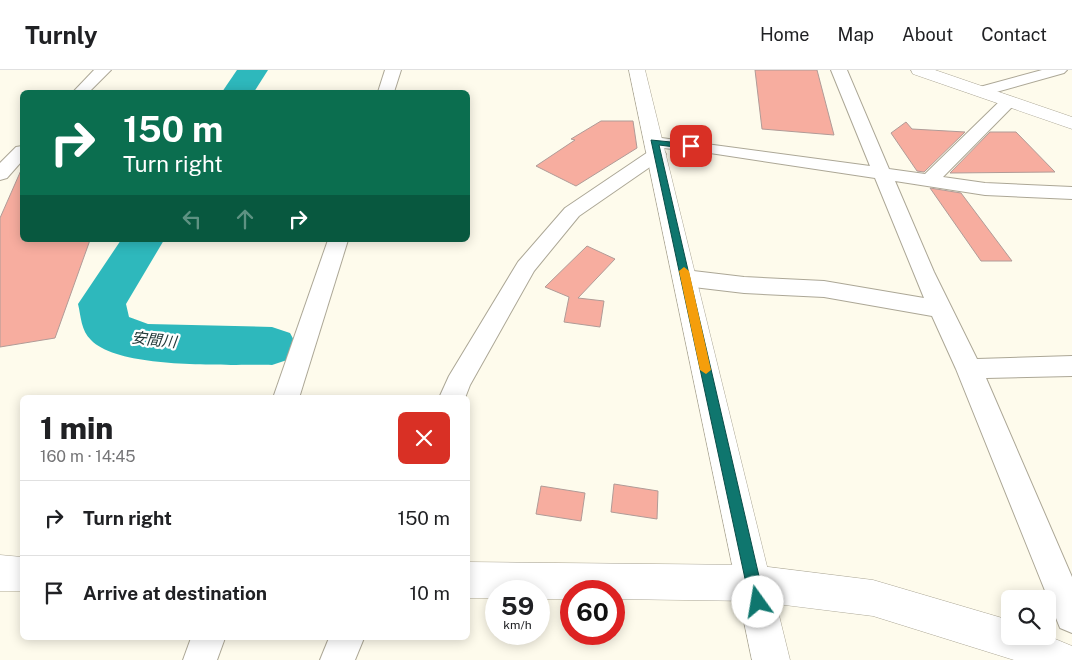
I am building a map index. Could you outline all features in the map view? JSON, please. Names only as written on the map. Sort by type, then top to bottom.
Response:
[{"type":"main road","points":[[637,70],[771,660]]},
{"type":"main road","points":[[919,70],[1072,123]]},
{"type":"main road","points":[[470,580],[753,583],[873,598],[1009,639],[1060,660]]},
{"type":"street","points":[[83,90],[103,70]]},
{"type":"street","points":[[387,90],[393,70]]},
{"type":"street","points":[[839,70],[940,309],[969,369],[1072,616]]},
{"type":"street","points":[[982,91],[1059,70]]},
{"type":"street","points":[[930,180],[1009,101]]},
{"type":"street","points":[[453,395],[458,383],[526,267],[572,212],[656,148],[882,174],[1015,192],[1072,193]]},
{"type":"street","points":[[0,174],[20,153]]},
{"type":"street","points":[[287,395],[337,242]]},
{"type":"street","points":[[685,278],[744,285],[824,289],[940,309]]},
{"type":"street","points":[[969,369],[1072,366]]},
{"type":"street","points":[[200,660],[207,640]]},
{"type":"street","points":[[337,660],[346,640]]},
{"type":"building","points":[[755,70],[817,70],[834,135],[762,129]]},
{"type":"building","points":[[601,121],[633,121],[637,148],[576,186],[536,166],[575,140],[571,139]]},
{"type":"building","points":[[906,122],[912,129],[965,132],[924,172],[917,171],[891,133]]},
{"type":"building","points":[[990,132],[1016,132],[1055,172],[950,173]]},
{"type":"building","points":[[20,173],[20,242],[89,242],[55,338],[0,347],[0,218]]},
{"type":"building","points":[[930,188],[961,193],[1012,261],[981,261]]},
{"type":"building","points":[[587,246],[615,259],[578,298],[604,301],[600,327],[564,322],[569,297],[545,287]]},
{"type":"building","points":[[614,484],[658,491],[657,519],[611,512]]},
{"type":"building","points":[[541,486],[585,493],[581,521],[536,514]]},
{"type":"waterway","name":"安間川","points":[[239,90],[253,70]]},
{"type":"waterway","name":"安間川","points":[[142,242],[102,304],[107,327],[120,336],[148,343],[272,346]]},
{"type":"slow traffic","points":[[684,271],[706,370]]},
{"type":"route","points":[[691,146],[654,142],[758,602]]}]
